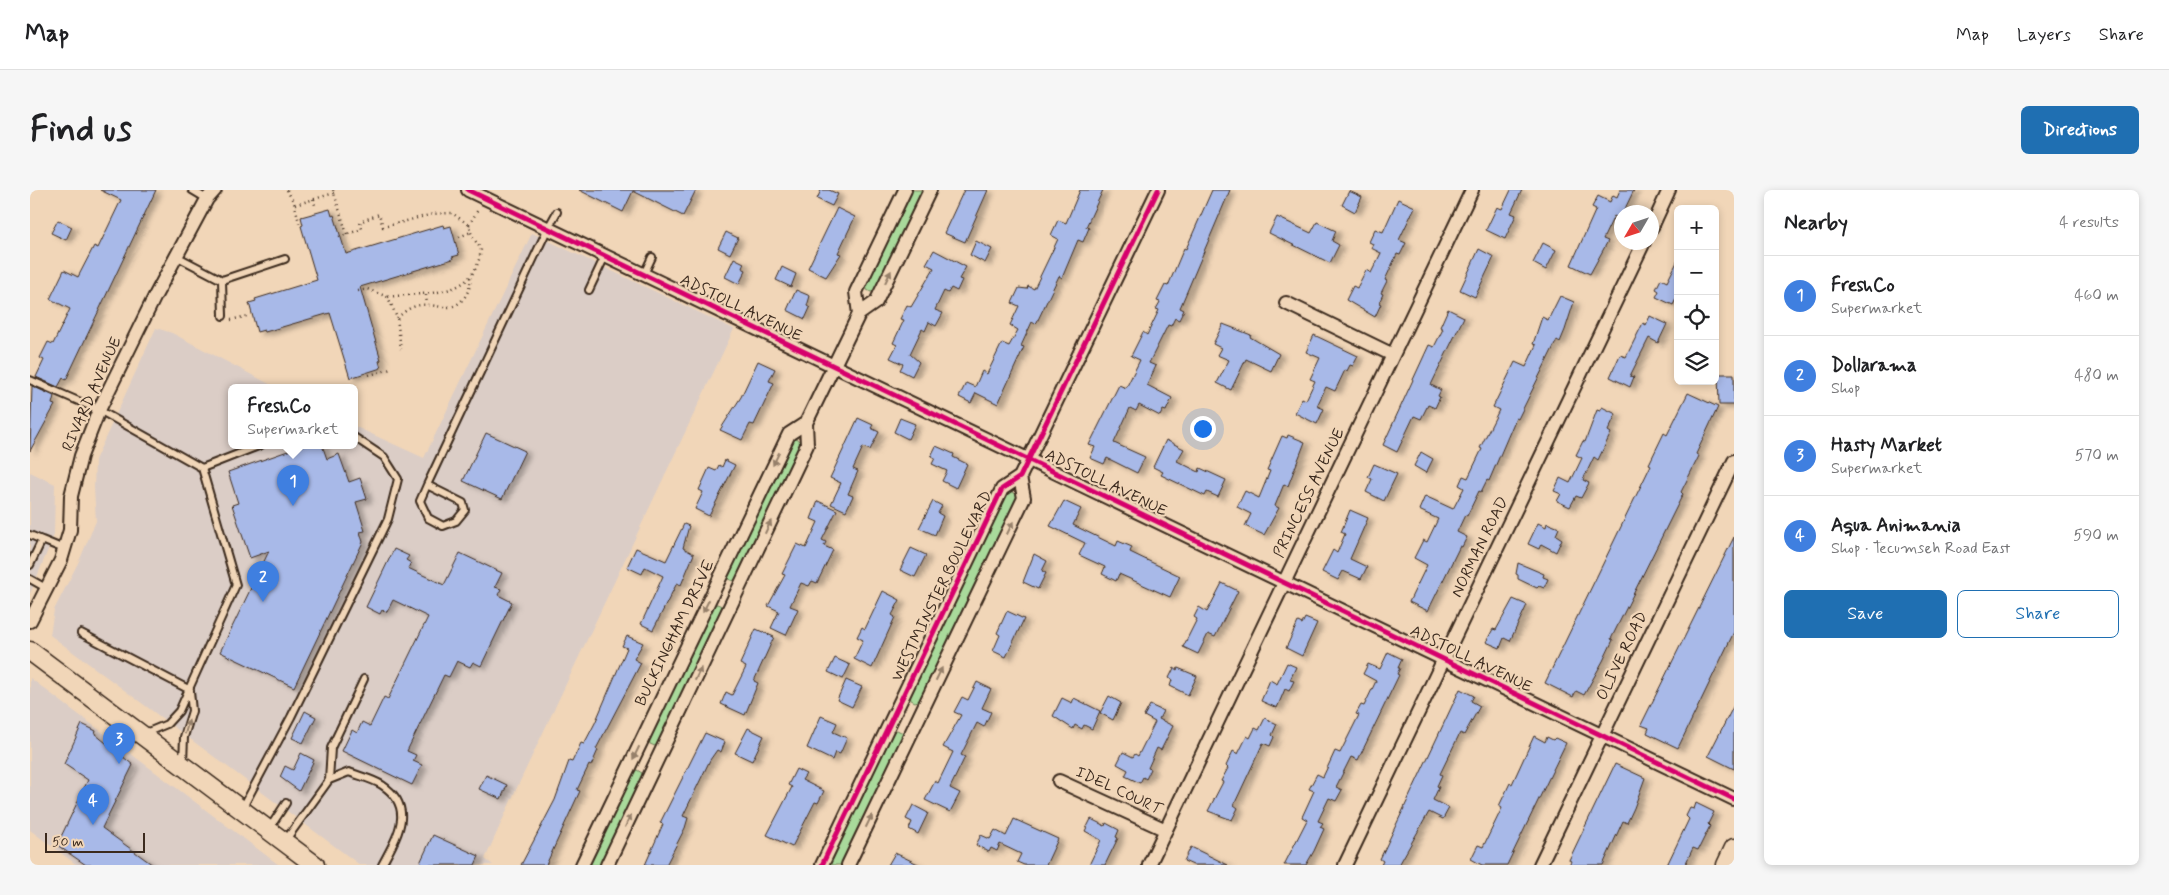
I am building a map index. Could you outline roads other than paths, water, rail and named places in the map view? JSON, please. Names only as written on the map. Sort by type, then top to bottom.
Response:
[{"type":"main road","points":[[30,651],[315,865]]},
{"type":"main road","points":[[1726,865],[1734,848]]},
{"type":"street","name":"ADSTOLL AVENUE","points":[[468,190],[1734,799]]},
{"type":"street","name":"BUCKINGHAM DRIVE","points":[[859,314],[856,292],[905,190]]},
{"type":"street","name":"BUCKINGHAM DRIVE","points":[[607,865],[807,445],[806,423],[859,314],[876,302],[930,190]]},
{"type":"street","name":"WESTMINSTER BOULEVARD","points":[[822,865],[1002,489],[1020,477],[1158,190]]},
{"type":"street","name":"PRINCESS AVENUE","points":[[1149,865],[1472,190]]},
{"type":"street","points":[[1659,212],[1669,190]]},
{"type":"street","name":"RIVARD AVENUE","points":[[30,621],[64,550],[70,530],[71,496],[81,456],[99,410],[176,256],[211,194]]},
{"type":"street","name":"NORMAN ROAD","points":[[1345,865],[1640,250]]},
{"type":"street","points":[[1286,303],[1393,355]]},
{"type":"street","name":"BUCKINGHAM DRIVE","points":[[582,865],[788,434],[806,423]]},
{"type":"street","name":"OLIVE ROAD","points":[[1540,865],[1734,461]]},
{"type":"street","name":"WESTMINSTER BOULEVARD","points":[[848,865],[1024,498],[1020,477]]},
{"type":"street","name":"IDEL COURT","points":[[1059,781],[1166,830]]},
{"type":"lane","points":[[192,190],[211,194]]},
{"type":"lane","points":[[427,485],[463,503],[465,510],[456,522],[443,526],[428,518],[420,501],[427,485],[548,228],[557,212]]},
{"type":"lane","points":[[176,256],[222,280],[285,259]]},
{"type":"lane","points":[[589,290],[605,256]]},
{"type":"lane","points":[[644,274],[652,257]]},
{"type":"lane","points":[[222,280],[223,316]]},
{"type":"lane","points":[[30,380],[99,410],[202,468],[236,585],[179,711],[167,724],[141,735]]},
{"type":"lane","points":[[242,810],[291,717],[388,519],[398,479],[384,457],[358,440]]},
{"type":"lane","points":[[202,468],[251,449]]},
{"type":"lane","points":[[30,535],[64,550]]},
{"type":"lane","points":[[30,565],[42,540]]},
{"type":"lane","points":[[30,579],[46,588]]},
{"type":"lane","points":[[81,633],[190,690]]},
{"type":"lane","points":[[329,780],[331,748],[364,679]]},
{"type":"lane","points":[[182,765],[184,737],[192,711],[190,690]]},
{"type":"lane","points":[[284,842],[329,780],[349,772],[382,786],[399,803],[402,816],[398,834],[382,865]]},
{"type":"lane","points":[[268,830],[286,803]]},
{"type":"place","name":"FreshCo","points":[[293,506]]},
{"type":"place","name":"Dollarama","points":[[263,602]]},
{"type":"place","name":"Hasty Market","points":[[119,764]]},
{"type":"place","name":"Aqua Animania","points":[[93,825]]}]
